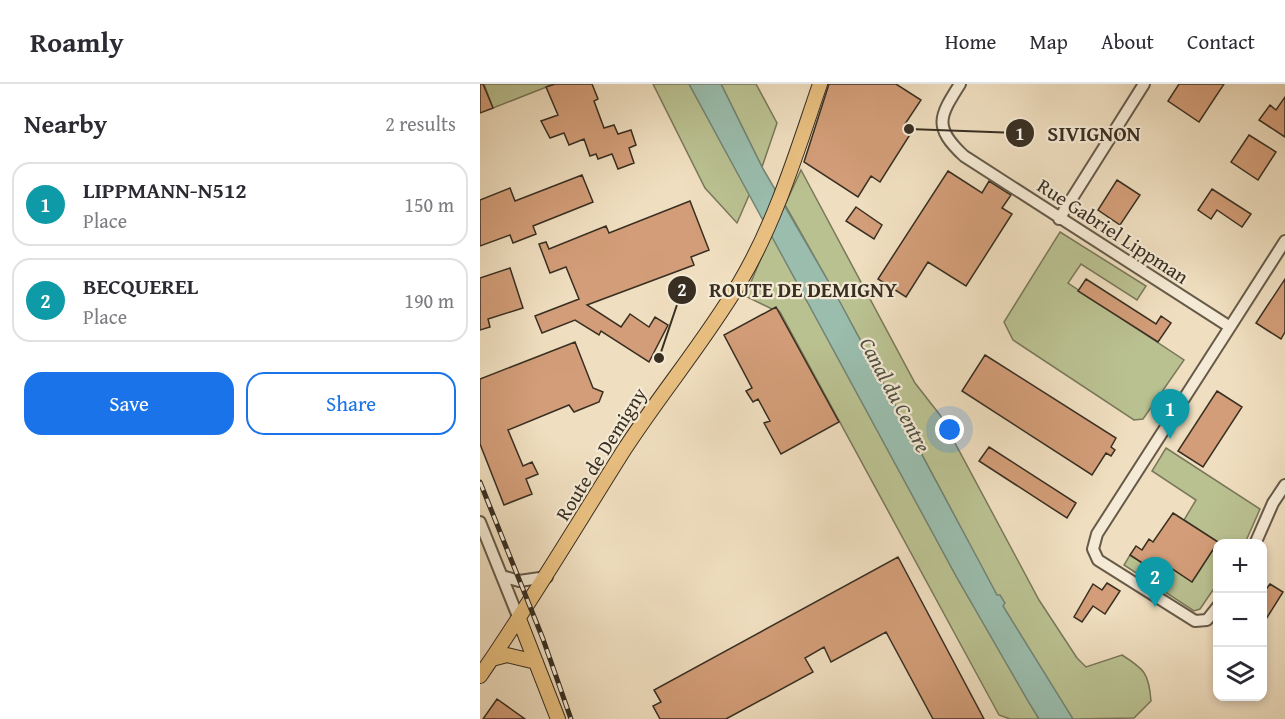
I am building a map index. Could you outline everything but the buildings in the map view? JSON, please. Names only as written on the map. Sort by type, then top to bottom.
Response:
[{"type":"main road","name":"Route de Demigny","points":[[480,676],[547,577],[631,441],[672,379],[714,324],[741,279],[788,175],[820,84]]},
{"type":"main road","points":[[519,619],[558,719]]},
{"type":"main road","points":[[492,659],[507,655],[536,662]]},
{"type":"street","name":"Rue Gabriel Lippman","points":[[960,84],[942,116],[945,137],[964,156],[1230,327]]},
{"type":"street","points":[[1059,219],[1144,84]]},
{"type":"street","points":[[1213,612],[1207,620],[1195,621],[1098,560],[1093,549],[1097,534],[1285,241]]},
{"type":"street","points":[[1257,539],[1285,485]]},
{"type":"street","points":[[480,522],[519,619]]},
{"type":"street","points":[[502,576],[519,581],[547,577]]},
{"type":"shaded area","points":[[484,84],[554,84],[493,108]]},
{"type":"shaded area","points":[[653,84],[689,84],[750,193],[737,223],[705,188]]},
{"type":"shaded area","points":[[689,84],[721,84],[762,167],[834,291],[997,595],[1000,595],[1005,603],[1003,606],[1073,719],[1039,719],[1028,701],[956,576]]},
{"type":"shaded area","points":[[721,84],[756,84],[777,123],[762,167]]},
{"type":"shaded area","points":[[801,170],[915,383],[940,415],[1039,600],[1077,658],[1086,667],[1122,655],[1136,664],[1144,673],[1149,684],[1151,701],[1134,718],[1073,719],[1037,665],[785,205]]},
{"type":"shaded area","points":[[1060,232],[1146,286],[1137,300],[1081,264],[1068,283],[1184,360],[1143,419],[1134,420],[1013,340],[1004,322]]},
{"type":"shaded area","points":[[772,233],[956,576],[1039,719],[1010,719],[999,715],[780,312],[776,308],[772,309],[745,296]]},
{"type":"shaded area","points":[[1166,448],[1260,509],[1247,539],[1213,539],[1184,520],[1196,500],[1152,471]]},
{"type":"shaded area","points":[[1213,550],[1213,590],[1200,609],[1194,611],[1124,565],[1130,555],[1155,571],[1162,562],[1192,582]]},
{"type":"railway","points":[[480,482],[543,639],[571,719]]},
{"type":"place","name":"SIVIGNON","points":[[909,129]]},
{"type":"place","name":"ROUTE DE DEMIGNY","points":[[659,358]]},
{"type":"place","name":"LIPPMANN-N512","points":[[1170,439]]},
{"type":"place","name":"BECQUEREL","points":[[1155,607]]},
{"type":"water label","name":"Canal du Centre","points":[[895,395]]}]
